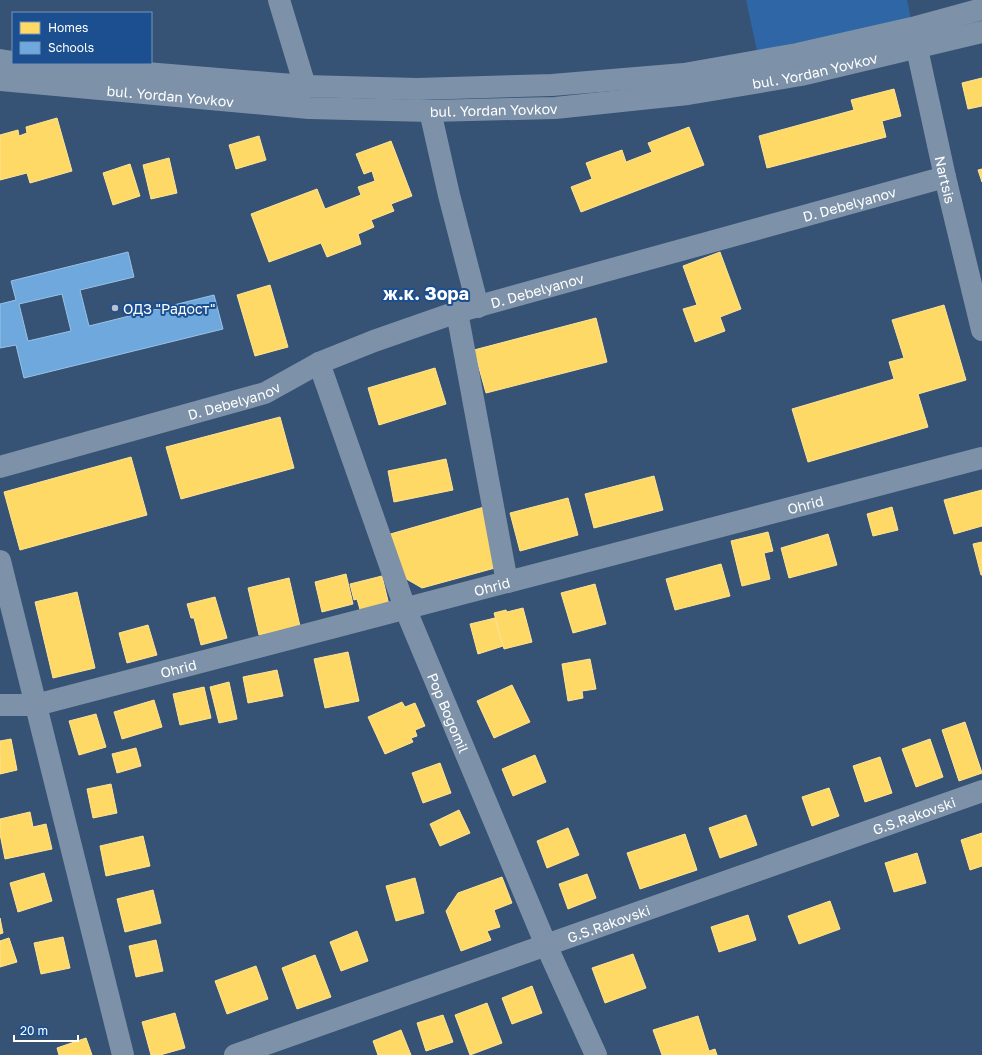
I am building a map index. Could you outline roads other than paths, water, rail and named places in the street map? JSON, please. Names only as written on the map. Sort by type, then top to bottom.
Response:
[{"type":"street","points":[[279,0],[305,86]]},
{"type":"street","name":"bul. Yordan Yovkov","points":[[0,80],[309,108],[430,112],[555,108],[688,94],[801,76],[915,38],[982,9]]},
{"type":"street","name":"bul. Yordan Yovkov","points":[[36,64],[305,86],[417,89],[552,85],[684,74],[797,54],[915,38],[982,32]]},
{"type":"street","name":"Nartsis","points":[[915,38],[945,177],[982,330]]},
{"type":"street","points":[[0,60],[12,62]]},
{"type":"street","points":[[430,112],[478,307]]},
{"type":"street","name":"D. Debelyanov","points":[[0,467],[265,393],[319,363],[374,341],[456,312],[945,177]]},
{"type":"street","points":[[456,312],[506,582]]},
{"type":"street","name":"Pop Bogomil","points":[[319,363],[405,608],[546,945],[596,1055]]},
{"type":"street","name":"Ohrid","points":[[0,705],[36,705],[982,458]]},
{"type":"street","points":[[0,561],[123,1055]]},
{"type":"street","name":"G.S.Rakovski","points":[[235,1055],[982,792]]},
{"type":"place","name":"ОДЗ \"Радост\"","points":[[115,308]]},
{"type":"district","name":"ж.к. Зора","points":[[426,293]]}]
